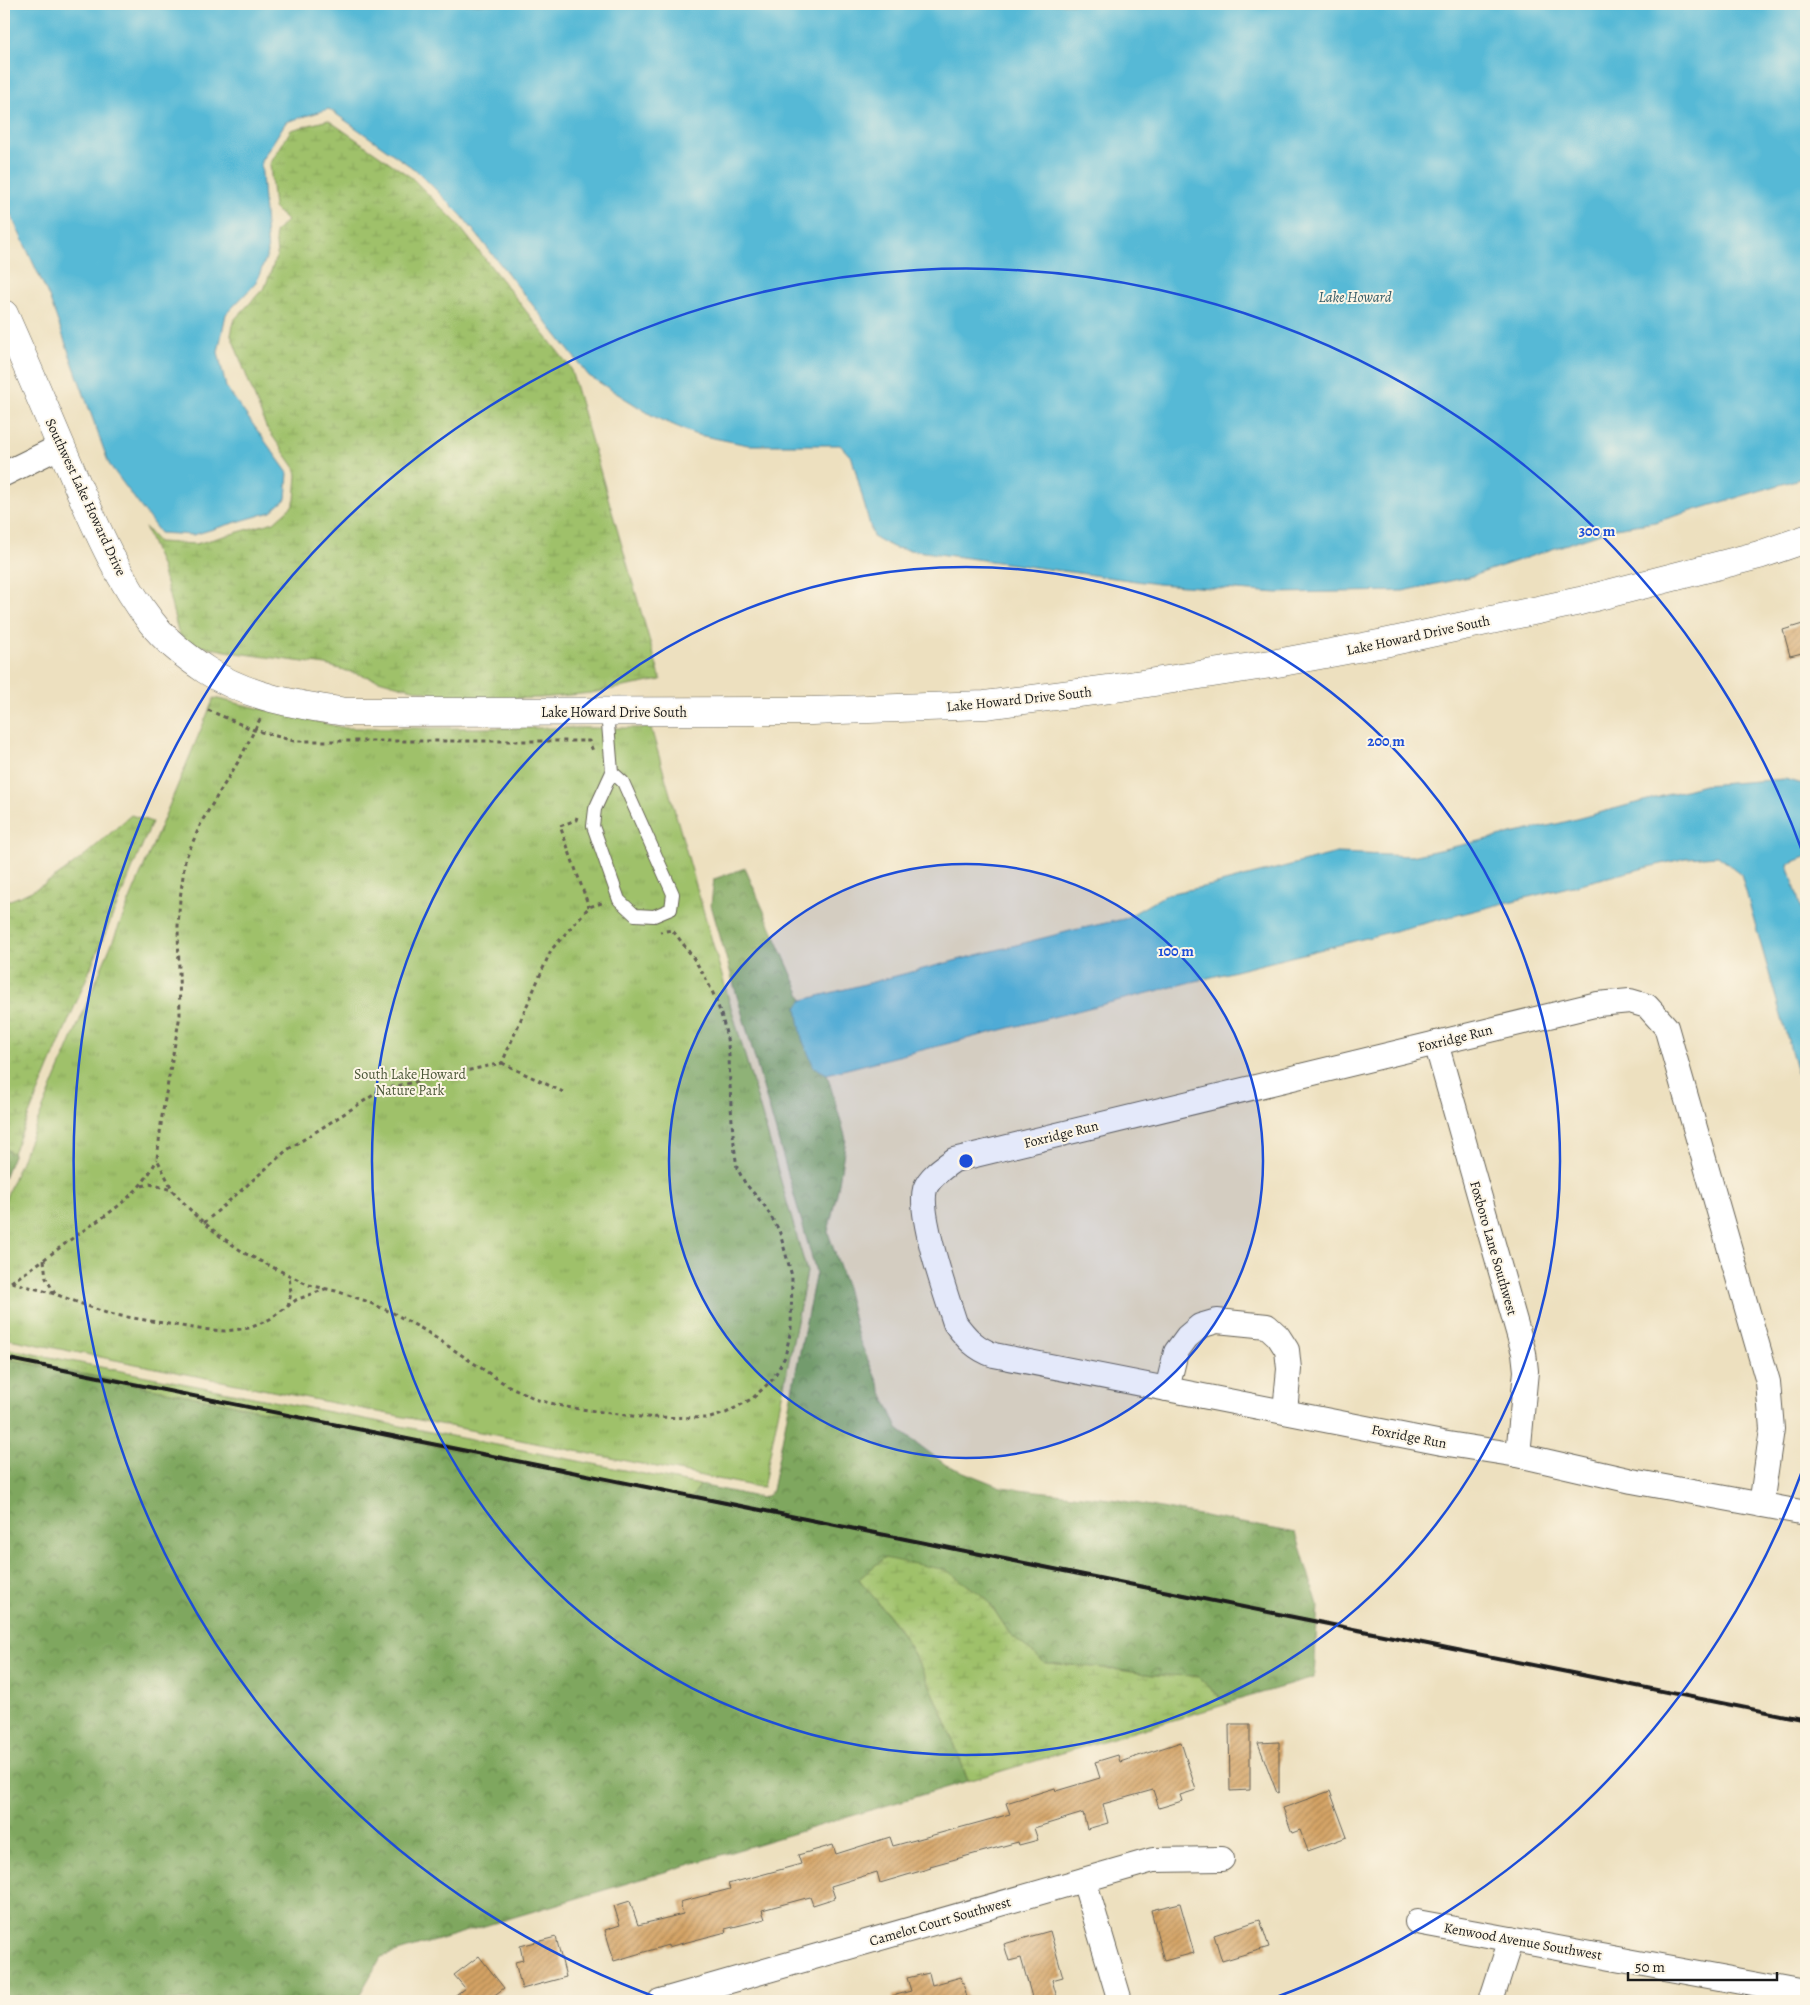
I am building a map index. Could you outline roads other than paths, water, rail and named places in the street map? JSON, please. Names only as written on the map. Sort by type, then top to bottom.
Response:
[{"type":"street","name":"Southwest Lake Howard Drive","points":[[4,314],[110,554],[134,598],[153,625],[178,649],[220,677]]},
{"type":"street","points":[[4,474],[61,446]]},
{"type":"street","name":"Lake Howard Drive South","points":[[220,677],[244,690],[270,698],[296,705],[346,712],[811,711],[985,705],[1109,689],[1287,661],[1384,643],[1580,601],[1759,555],[1806,539]]},
{"type":"street","name":"Foxridge Run","points":[[1761,1504],[1772,1429],[1768,1382],[1666,1027],[1647,1006],[1630,1001],[1614,1002],[1538,1017],[954,1160],[940,1169],[926,1188],[924,1202],[926,1221],[955,1323],[964,1336],[976,1346],[994,1355],[1442,1443],[1518,1455],[1632,1481],[1806,1513]]},
{"type":"street","name":"Foxboro Lane Southwest","points":[[1436,1043],[1524,1353],[1526,1371],[1518,1455]]},
{"type":"street","points":[[1167,1389],[1176,1352],[1187,1337],[1200,1326],[1217,1321],[1267,1326],[1278,1336],[1287,1350],[1289,1368],[1285,1411]]},
{"type":"street","name":"Camelot Court Southwest","points":[[660,2001],[1153,1860],[1222,1859]]},
{"type":"street","points":[[1084,1880],[1120,2001]]},
{"type":"street","name":"Kenwood Avenue Southwest","points":[[1417,1922],[1806,1994]]},
{"type":"street","points":[[1491,2001],[1511,1939]]},
{"type":"lane","points":[[607,712],[612,772],[595,809],[593,826],[619,900],[635,915],[654,916],[671,909],[673,894],[623,782],[612,772]]},
{"type":"water","name":"Lake Howard","points":[[4,4],[1806,4],[1806,477],[1655,522],[1615,528],[1469,577],[1403,591],[1277,593],[1158,584],[895,548],[873,537],[852,458],[840,445],[748,445],[694,434],[653,416],[589,376],[462,216],[417,171],[329,109],[286,122],[261,161],[268,253],[256,283],[226,314],[218,352],[226,387],[288,473],[286,499],[271,512],[193,535],[160,533],[109,464],[49,297],[4,200]]},
{"type":"water","points":[[1785,779],[1806,785],[1806,857],[1788,864],[1806,926],[1806,1104],[1741,874],[1718,856],[1686,858],[1616,875],[827,1074],[814,1067],[802,1039],[797,1008],[803,1000],[1074,930],[1124,919],[1167,894],[1213,885],[1337,853],[1412,856],[1561,823],[1704,785]]},
{"type":"railway","points":[[4,1358],[1806,1720]]},
{"type":"park label","name":"South Lake Howard Nature Park","points":[[410,1082]]}]
